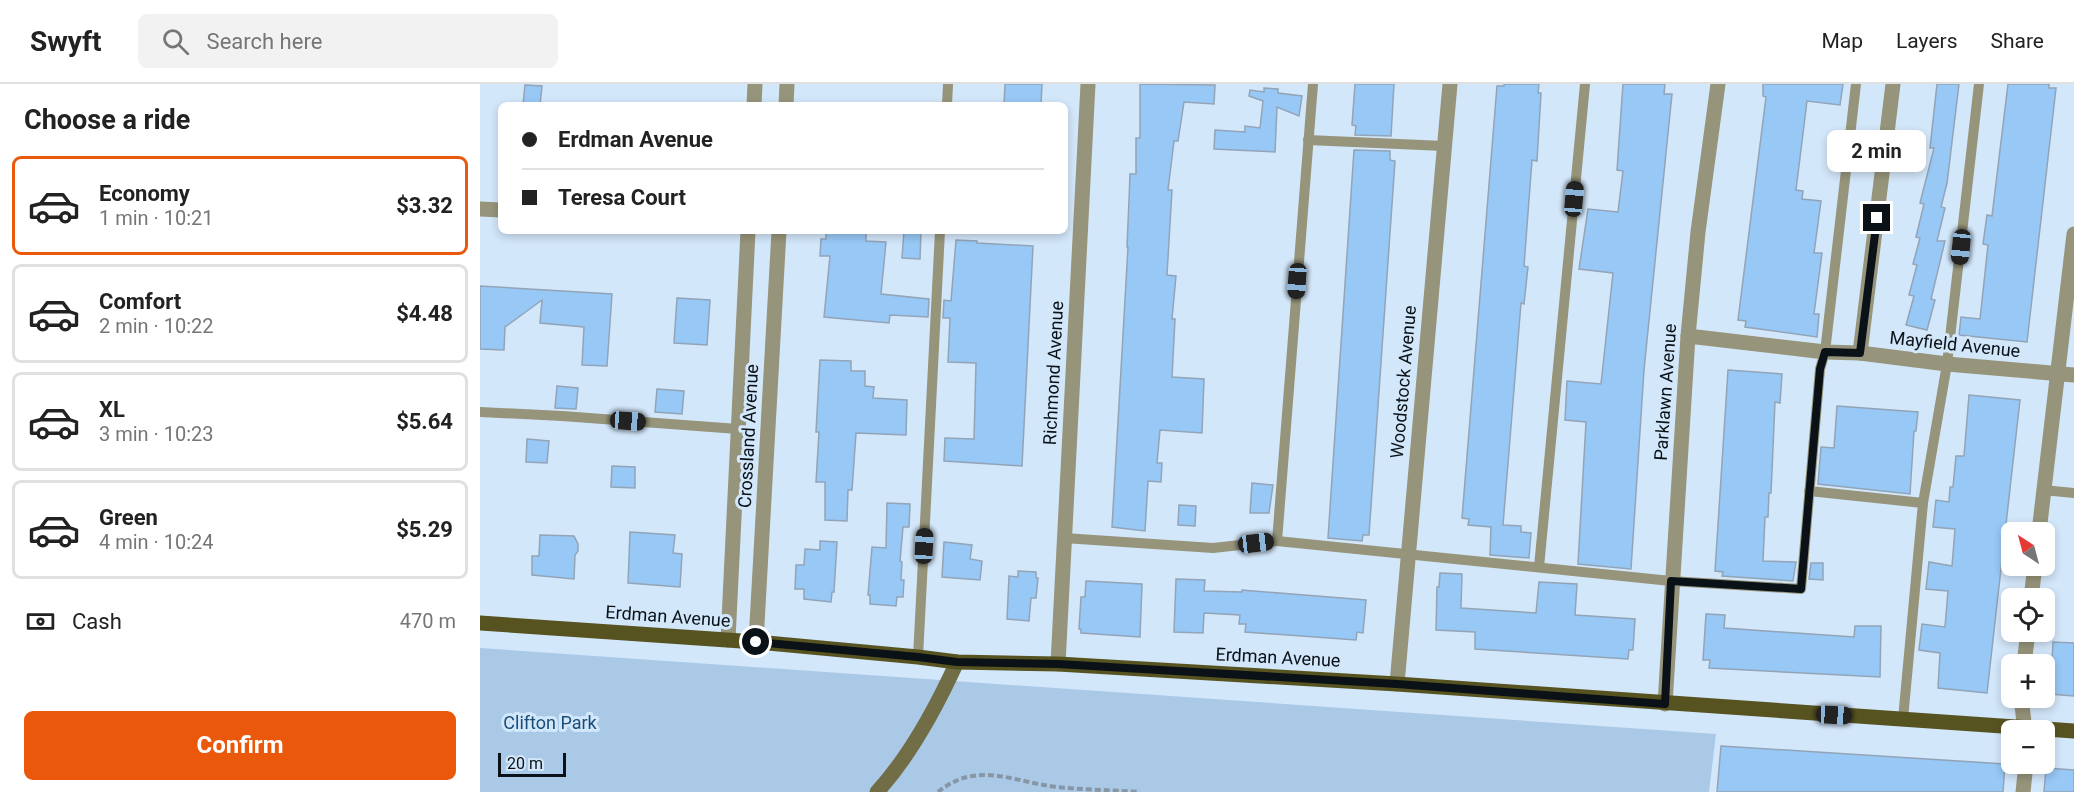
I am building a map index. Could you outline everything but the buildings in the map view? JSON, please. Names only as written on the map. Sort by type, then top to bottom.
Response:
[{"type":"main road","name":"Erdman Avenue","points":[[480,623],[756,642],[957,662],[1058,664],[1397,684],[2001,727]]},
{"type":"main road","name":"Erdman Avenue","points":[[2055,730],[2074,731]]},
{"type":"street","points":[[754,102],[755,84]]},
{"type":"street","points":[[786,102],[788,84]]},
{"type":"street","name":"Richmond Avenue","points":[[1058,664],[1088,84]]},
{"type":"street","name":"Woodstock Avenue","points":[[1397,684],[1450,84]]},
{"type":"street","name":"Parklawn Avenue","points":[[1665,704],[1688,336],[1698,232],[1718,84]]},
{"type":"street","points":[[1860,353],[1893,84]]},
{"type":"street","points":[[480,209],[498,210]]},
{"type":"street","name":"Crossland Avenue","points":[[728,640],[748,234]]},
{"type":"street","name":"Crossland Avenue","points":[[756,642],[779,234]]},
{"type":"street","points":[[2040,522],[2074,236]]},
{"type":"street","name":"Mayfield Avenue","points":[[1688,336],[1825,352],[1860,353],[1947,364],[2074,375]]},
{"type":"street","points":[[877,792],[895,773],[947,685],[957,662]]},
{"type":"street","points":[[2023,792],[2025,774]]},
{"type":"lane","points":[[946,102],[948,84]]},
{"type":"lane","points":[[1277,541],[1313,84]]},
{"type":"lane","points":[[1539,567],[1585,84]]},
{"type":"lane","points":[[1064,538],[1213,548],[1277,541],[1671,581],[1801,589],[1820,369],[1825,352],[1856,84]]},
{"type":"lane","points":[[1903,719],[1923,503],[1947,364],[1979,84]]},
{"type":"lane","points":[[1308,140],[1444,146]]},
{"type":"lane","points":[[918,657],[940,234]]},
{"type":"lane","points":[[480,411],[738,429]]},
{"type":"lane","points":[[2043,490],[2074,493]]},
{"type":"lane","points":[[1809,491],[1923,503]]},
{"type":"path","points":[[938,792],[959,778],[997,775],[1054,787],[1140,792]]},
{"type":"green space","name":"Clifton Park","points":[[480,648],[1716,734],[1709,792],[480,792]]},
{"type":"route","points":[[756,642],[957,662],[1058,664],[1397,684],[1665,704],[1671,581],[1801,589],[1820,369],[1825,352],[1860,353],[1877,218]]}]
